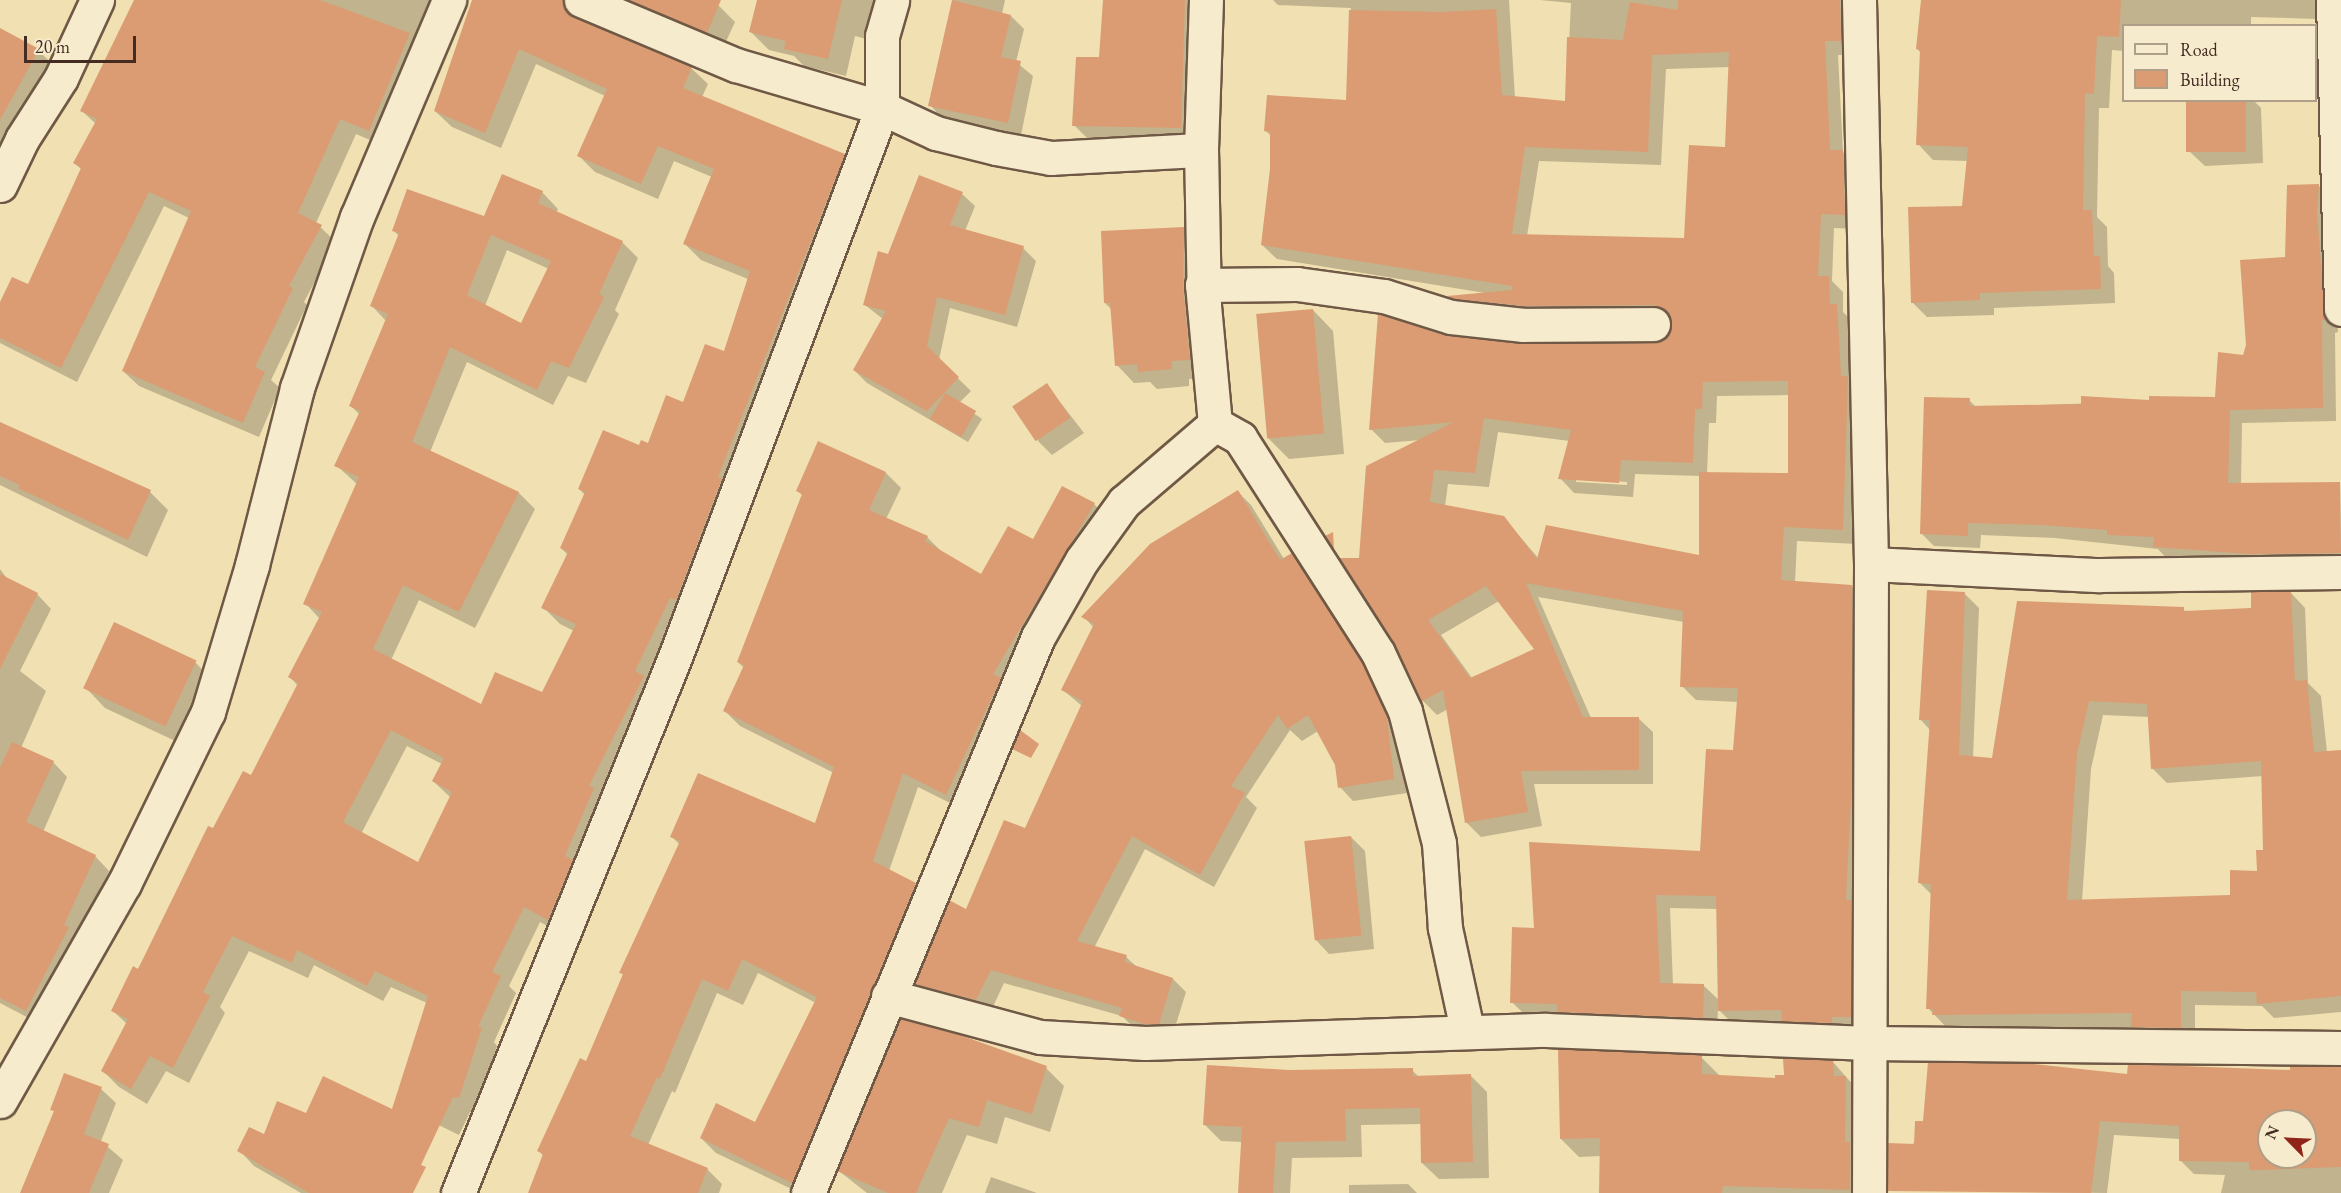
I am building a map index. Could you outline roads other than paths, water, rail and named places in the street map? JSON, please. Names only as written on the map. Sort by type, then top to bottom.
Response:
[{"type":"street","points":[[0,185],[21,139],[61,78],[97,0]]},
{"type":"street","points":[[3,1086],[124,884],[208,712],[252,565],[297,388],[357,217],[449,0]]},
{"type":"street","points":[[581,0],[736,65],[882,108],[936,133],[1050,158],[1201,150]]},
{"type":"street","points":[[458,1193],[675,657],[882,108],[882,36],[892,0]]},
{"type":"street","points":[[1206,0],[1201,150],[1202,285],[1214,418],[1240,438],[1378,653],[1406,711],[1438,843],[1445,928],[1467,1030]]},
{"type":"street","points":[[1859,0],[1871,564],[1869,1193]]},
{"type":"street","points":[[2333,0],[2341,309]]},
{"type":"street","points":[[1202,285],[1308,285],[1384,296],[1451,317],[1524,325],[1653,324]]},
{"type":"street","points":[[808,1193],[1038,637],[1082,560],[1124,502],[1214,418]]},
{"type":"street","points":[[1871,564],[2100,575],[2341,572]]},
{"type":"street","points":[[888,996],[1040,1037],[1145,1043],[1338,1039],[1467,1030],[1666,1032],[1869,1043],[2341,1048]]}]
